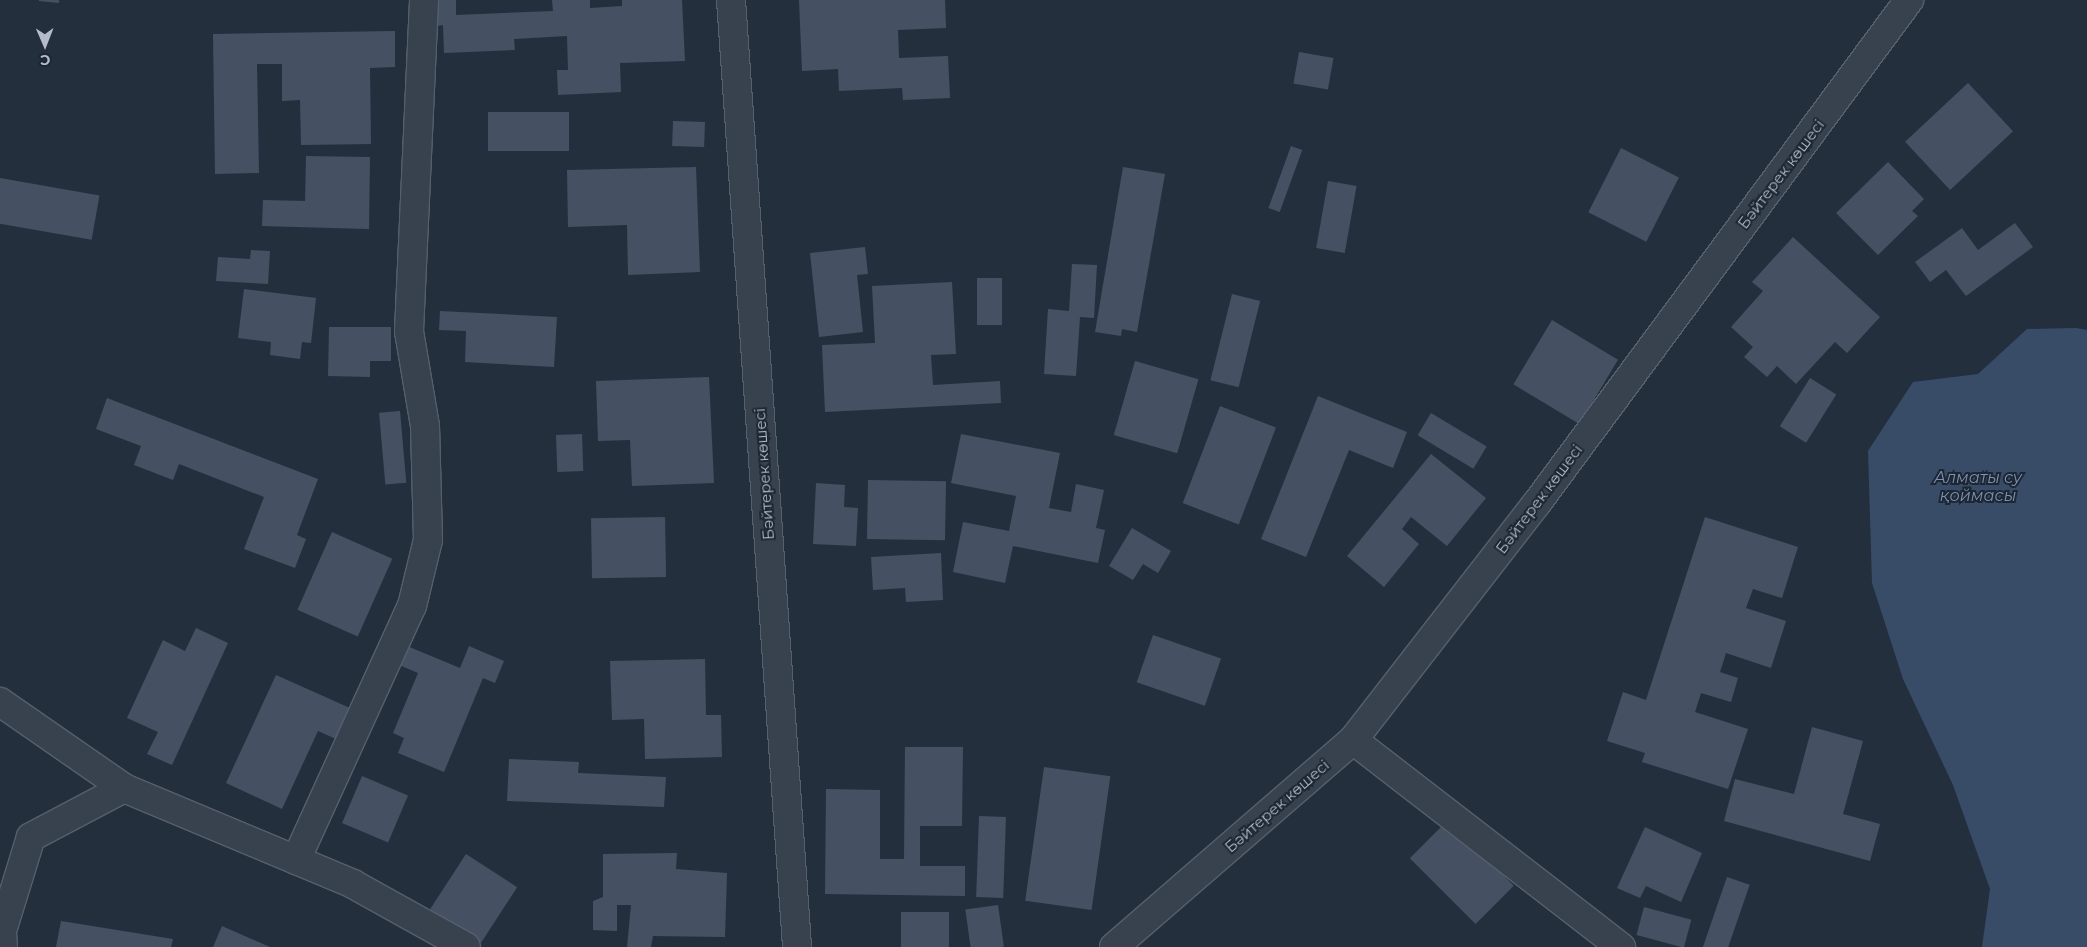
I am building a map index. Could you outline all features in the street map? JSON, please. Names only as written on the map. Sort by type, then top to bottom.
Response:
[{"type":"street","points":[[296,860],[412,606],[428,540],[425,426],[409,331],[424,0]]},
{"type":"street","name":"Бәйтерек көшесі","points":[[731,0],[797,947]]},
{"type":"street","name":"Бәйтерек көшесі","points":[[1114,947],[1353,740],[1537,503],[1908,0]]},
{"type":"street","points":[[0,702],[124,788],[353,884],[466,947]]},
{"type":"street","points":[[1353,740],[1621,947]]},
{"type":"street","points":[[3,947],[2,931],[31,837],[124,788]]},
{"type":"water","name":"Алматы су қоймасы","points":[[2076,328],[2087,330],[2087,947],[1982,947],[1990,889],[1953,785],[1903,679],[1872,583],[1868,451],[1913,382],[1978,374],[2027,329]]},
{"type":"building","points":[[59,0],[59,3],[39,1]]},
{"type":"building","points":[[436,0],[456,0],[456,15],[553,11],[552,0],[590,0],[590,8],[622,6],[622,0],[682,0],[685,61],[620,63],[621,92],[558,95],[557,70],[568,70],[567,36],[514,39],[515,50],[444,53],[443,25],[437,26]]},
{"type":"building","points":[[799,0],[945,0],[946,28],[898,30],[899,58],[948,56],[950,98],[903,100],[902,88],[839,91],[838,69],[802,71]]},
{"type":"building","points":[[395,31],[395,67],[370,68],[371,144],[301,145],[300,100],[282,101],[282,64],[257,64],[259,173],[215,174],[213,34]]},
{"type":"building","points":[[1299,52],[1333,58],[1328,90],[1293,84]]},
{"type":"building","points":[[1968,83],[2013,131],[1950,190],[1905,142]]},
{"type":"building","points":[[488,112],[569,112],[569,151],[488,151]]},
{"type":"building","points":[[673,121],[705,122],[704,147],[672,146]]},
{"type":"building","points":[[1291,146],[1302,150],[1280,212],[1268,208]]},
{"type":"building","points":[[1621,148],[1679,178],[1646,242],[1588,212]]},
{"type":"building","points":[[306,156],[370,157],[369,229],[262,226],[263,200],[305,201]]},
{"type":"building","points":[[1888,162],[1924,199],[1912,211],[1918,216],[1878,255],[1836,213]]},
{"type":"building","points":[[696,167],[700,272],[628,275],[627,225],[568,227],[567,170]]},
{"type":"building","points":[[1123,167],[1165,174],[1137,332],[1122,329],[1121,336],[1095,332]]},
{"type":"building","points":[[0,178],[99,196],[92,240],[0,224]]},
{"type":"building","points":[[1328,181],[1357,186],[1345,253],[1316,248]]},
{"type":"building","points":[[2015,223],[2033,247],[1966,296],[1946,270],[1930,282],[1915,262],[1962,228],[1978,250]]},
{"type":"building","points":[[1793,237],[1880,317],[1847,353],[1835,342],[1796,384],[1777,366],[1767,377],[1744,357],[1753,347],[1731,327],[1763,291],[1752,282]]},
{"type":"building","points":[[865,247],[868,274],[857,275],[863,332],[819,337],[810,253]]},
{"type":"building","points":[[251,250],[270,251],[268,284],[216,281],[218,257],[250,259]]},
{"type":"building","points":[[1072,264],[1097,265],[1094,318],[1080,317],[1076,376],[1044,374],[1048,309],[1069,311]]},
{"type":"building","points":[[977,278],[1002,278],[1002,325],[977,325]]},
{"type":"building","points":[[952,282],[956,354],[931,355],[933,385],[1000,381],[1001,403],[825,412],[822,345],[875,343],[872,286]]},
{"type":"building","points":[[244,289],[316,298],[311,343],[302,342],[300,359],[270,355],[271,342],[238,338]]},
{"type":"building","points":[[1232,294],[1260,301],[1239,387],[1210,380]]},
{"type":"building","points":[[440,311],[557,317],[554,367],[465,362],[466,331],[439,330]]},
{"type":"building","points":[[1552,320],[1618,360],[1579,424],[1513,384]]},
{"type":"building","points":[[329,327],[391,327],[391,361],[370,361],[370,377],[328,376]]},
{"type":"building","points":[[1135,361],[1198,379],[1177,453],[1114,435]]},
{"type":"building","points":[[709,377],[714,483],[632,486],[630,440],[598,441],[596,381]]},
{"type":"building","points":[[1810,378],[1836,394],[1806,443],[1780,426]]},
{"type":"building","points":[[1318,396],[1407,432],[1393,468],[1349,450],[1306,557],[1261,539]]},
{"type":"building","points":[[107,398],[318,479],[297,535],[306,539],[295,568],[244,549],[264,497],[179,464],[173,480],[134,465],[141,446],[96,429]]},
{"type":"building","points":[[1220,406],[1276,428],[1239,525],[1183,503]]},
{"type":"building","points":[[400,411],[406,483],[385,485],[379,413]]},
{"type":"building","points":[[1431,413],[1487,446],[1473,469],[1418,435]]},
{"type":"building","points":[[582,434],[583,471],[557,472],[556,435]]},
{"type":"building","points":[[961,434],[1060,453],[1049,508],[1071,512],[1076,484],[1104,490],[1096,528],[1105,530],[1098,563],[1013,546],[1005,583],[953,572],[963,522],[1009,531],[1016,496],[951,483]]},
{"type":"building","points":[[1431,454],[1486,498],[1447,546],[1411,517],[1402,529],[1419,544],[1384,587],[1347,556]]},
{"type":"building","points":[[868,480],[946,481],[945,540],[867,539]]},
{"type":"building","points":[[816,483],[845,485],[844,507],[858,508],[856,546],[813,544]]},
{"type":"building","points":[[665,517],[666,577],[592,578],[591,518]]},
{"type":"building","points":[[1705,517],[1798,547],[1782,598],[1753,589],[1746,608],[1786,621],[1771,668],[1726,653],[1720,672],[1738,678],[1731,702],[1701,693],[1695,712],[1748,729],[1728,789],[1642,762],[1645,753],[1607,741],[1623,692],[1646,700]]},
{"type":"building","points":[[1132,528],[1171,551],[1158,573],[1143,564],[1133,580],[1109,566]]},
{"type":"building","points":[[332,532],[392,559],[358,636],[297,610]]},
{"type":"building","points":[[941,553],[943,600],[906,602],[905,588],[873,590],[871,557]]},
{"type":"building","points":[[196,628],[228,643],[172,765],[147,754],[158,732],[127,718],[163,640],[185,651]]},
{"type":"building","points":[[1153,635],[1221,658],[1205,706],[1137,682]]},
{"type":"building","points":[[407,646],[460,668],[469,646],[504,661],[495,683],[483,678],[444,772],[398,753],[404,738],[393,733],[418,673],[399,665]]},
{"type":"building","points":[[705,659],[706,715],[721,715],[722,757],[645,759],[644,719],[612,720],[610,661]]},
{"type":"building","points":[[276,675],[350,708],[336,739],[318,731],[282,809],[226,783]]},
{"type":"building","points":[[1812,727],[1863,741],[1843,814],[1880,824],[1870,861],[1724,821],[1735,779],[1794,794]]},
{"type":"building","points":[[905,747],[963,747],[962,826],[920,826],[920,866],[965,866],[965,896],[825,894],[826,789],[880,790],[880,859],[904,859]]},
{"type":"building","points":[[509,759],[579,762],[578,773],[666,777],[664,807],[507,801]]},
{"type":"building","points":[[1044,767],[1110,776],[1092,910],[1025,901]]},
{"type":"building","points":[[362,776],[408,796],[388,842],[342,823]]},
{"type":"building","points":[[979,816],[1006,817],[1003,898],[976,897]]},
{"type":"building","points":[[1448,820],[1514,886],[1476,924],[1410,858]]},
{"type":"building","points":[[1645,827],[1702,853],[1681,902],[1646,886],[1640,898],[1617,888]]},
{"type":"building","points":[[677,853],[676,869],[727,873],[725,937],[653,936],[651,947],[627,947],[631,905],[617,905],[617,931],[593,930],[593,901],[603,897],[603,854]]},
{"type":"building","points":[[466,854],[517,887],[481,943],[430,909]]},
{"type":"building","points":[[1727,877],[1750,885],[1728,947],[1703,947]]},
{"type":"building","points":[[998,905],[1004,947],[971,947],[965,910]]},
{"type":"building","points":[[1644,907],[1691,920],[1684,947],[1636,935]]},
{"type":"building","points":[[901,912],[949,912],[949,947],[901,947]]},
{"type":"building","points":[[61,921],[173,939],[171,947],[56,947]]},
{"type":"building","points":[[222,926],[270,947],[213,947]]}]
